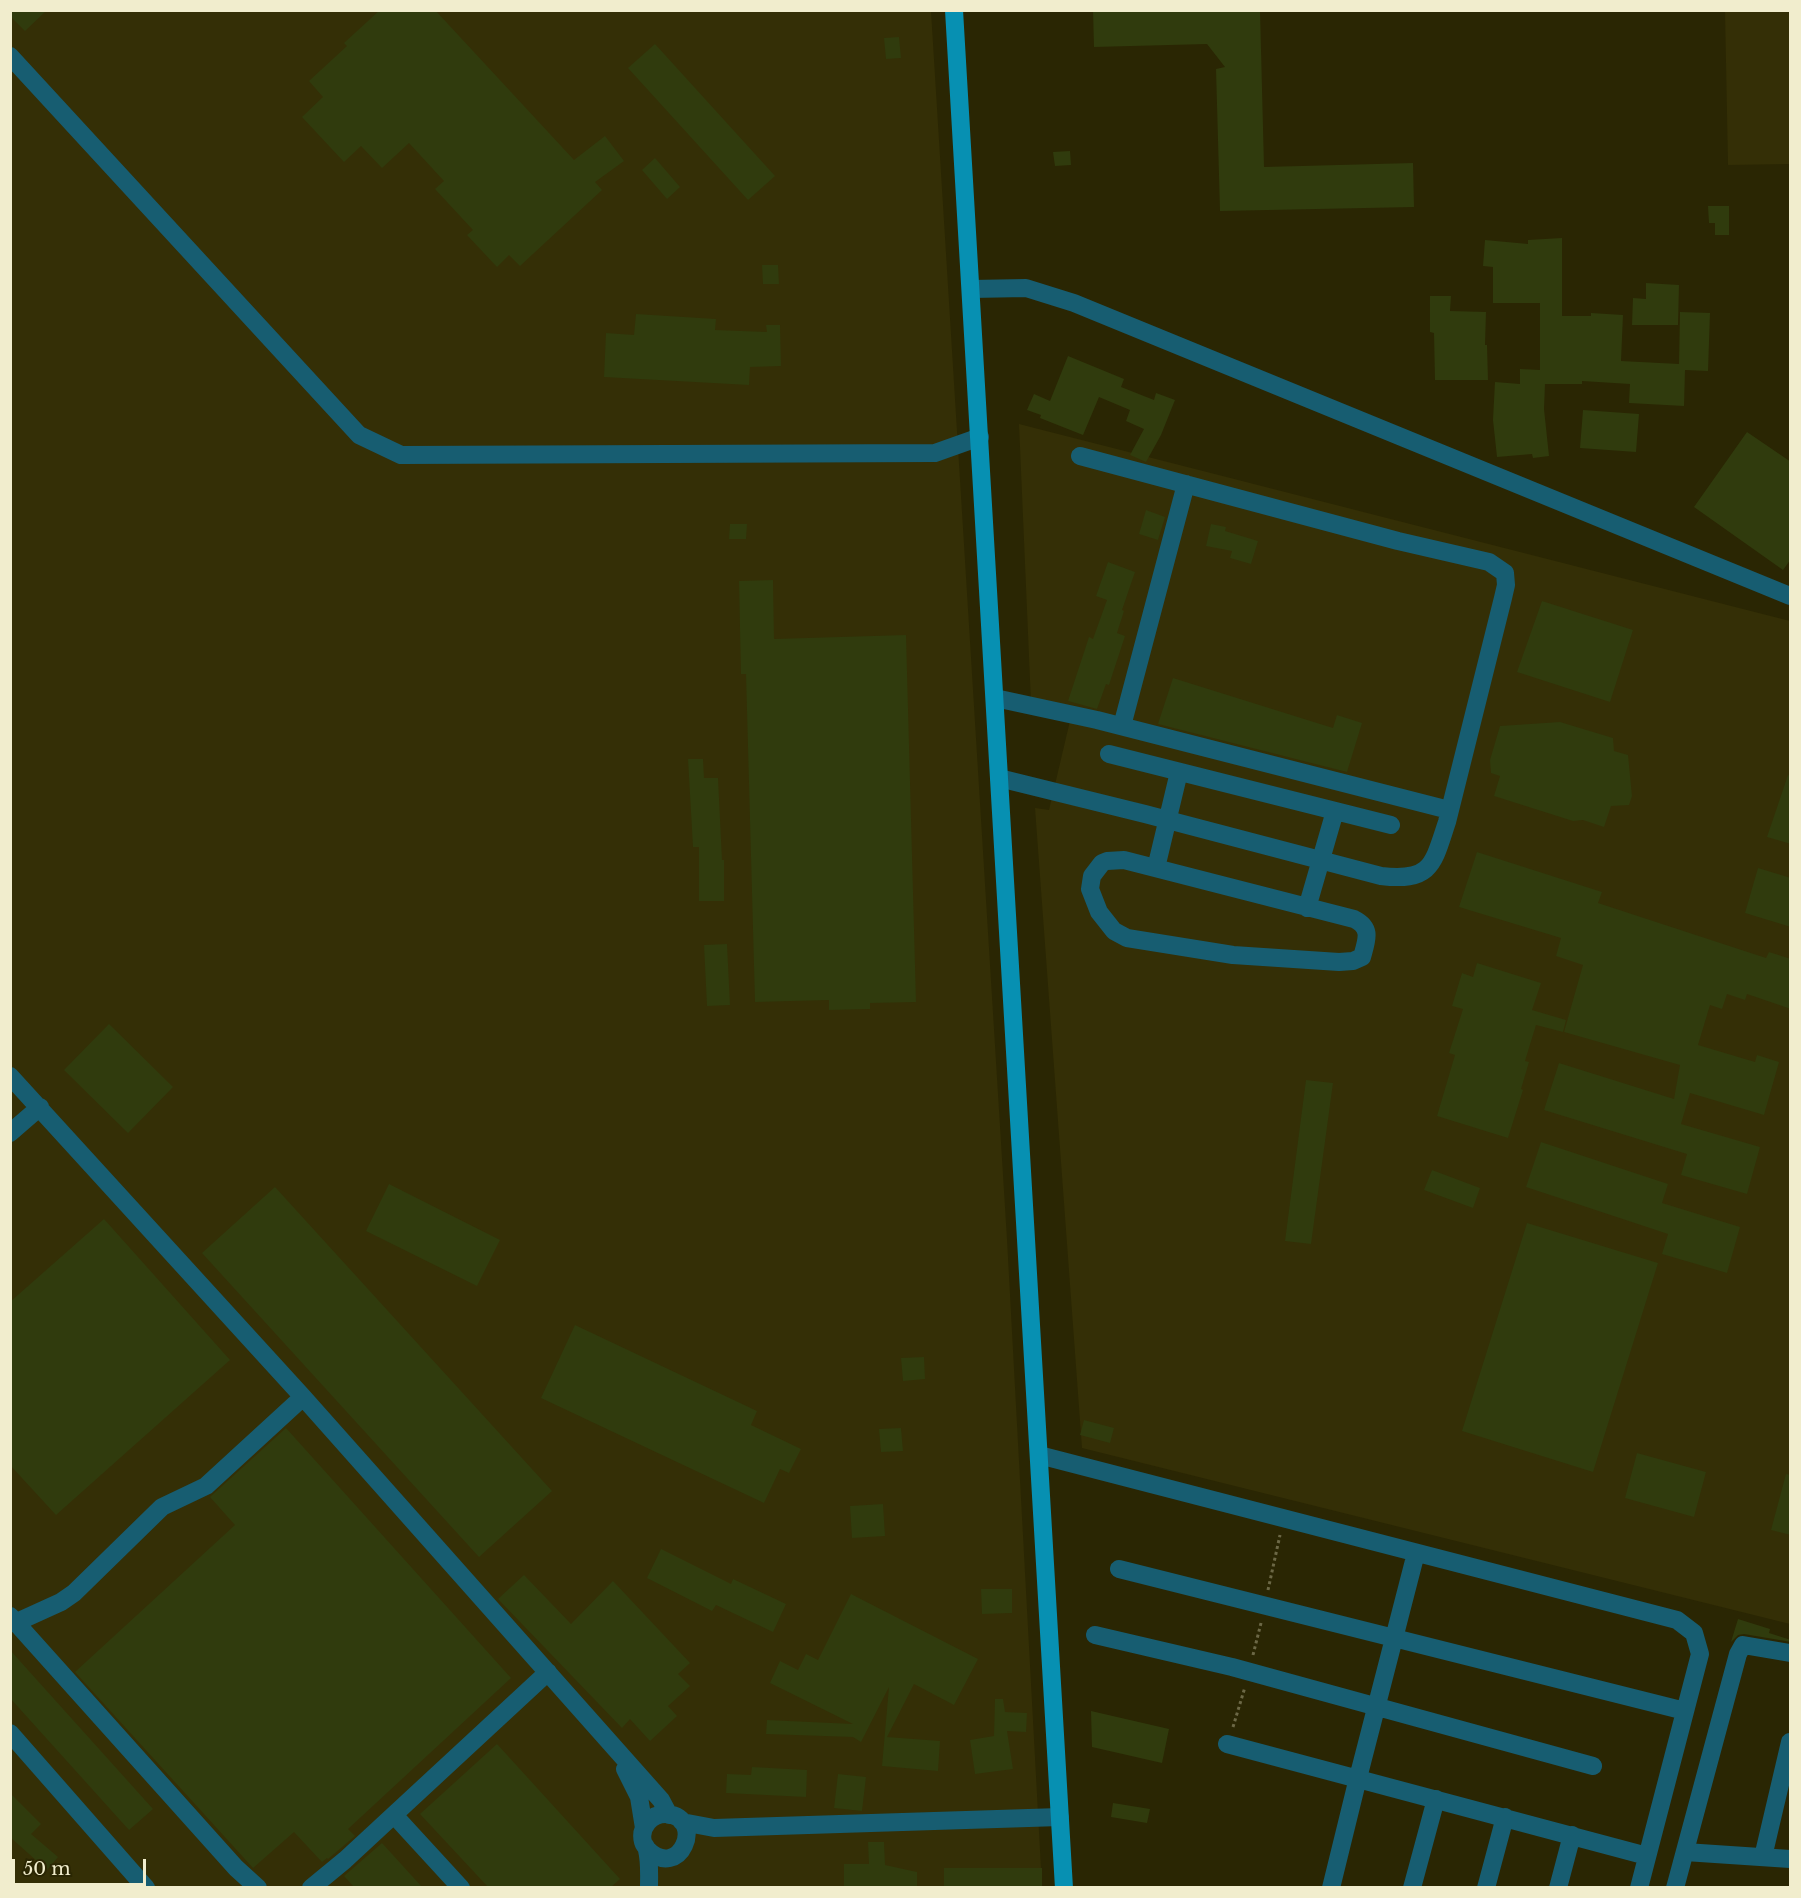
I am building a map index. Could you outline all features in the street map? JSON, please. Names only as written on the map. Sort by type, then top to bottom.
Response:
[{"type":"main road","points":[[954,10],[1064,1887]]},
{"type":"street","points":[[10,56],[359,435],[401,455],[935,453],[980,437]]},
{"type":"street","points":[[971,289],[1026,288],[1074,303],[1791,596]]},
{"type":"street","points":[[999,778],[1381,876],[1401,879],[1421,874],[1430,867],[1436,856],[1503,598],[1506,585],[1505,573],[1489,562],[1398,541],[1080,456]]},
{"type":"street","points":[[1122,726],[1186,484]]},
{"type":"street","points":[[995,698],[1122,726],[1449,810]]},
{"type":"street","points":[[1109,754],[1391,825]]},
{"type":"street","points":[[1156,868],[1179,772]]},
{"type":"street","points":[[1306,908],[1335,811]]},
{"type":"street","points":[[1124,860],[1306,908],[1362,923],[1366,929],[1367,941],[1362,957],[1353,961],[1339,962],[1233,955],[1127,938],[1114,931],[1099,912],[1090,889],[1092,876],[1102,862],[1124,860]]},
{"type":"street","points":[[10,1076],[303,1397],[686,1828],[686,1842],[683,1849],[673,1857],[651,1887]]},
{"type":"street","points":[[10,1133],[40,1107]]},
{"type":"street","points":[[258,1887],[236,1868],[14,1619],[61,1602],[75,1593],[162,1507],[206,1486],[303,1397]]},
{"type":"street","points":[[1039,1455],[1677,1620],[1694,1633],[1700,1654],[1639,1887]]},
{"type":"street","points":[[1331,1887],[1416,1553]]},
{"type":"street","points":[[1119,1569],[1685,1711]]},
{"type":"street","points":[[1095,1635],[1249,1672],[1593,1766]]},
{"type":"street","points":[[1675,1887],[1738,1654],[1743,1645],[1791,1653]]},
{"type":"street","points":[[311,1887],[345,1860],[548,1672]]},
{"type":"street","points":[[10,1732],[146,1887]]},
{"type":"street","points":[[602,1732],[639,1797],[644,1828],[643,1842],[647,1849],[659,1858],[673,1857]]},
{"type":"street","points":[[1762,1857],[1791,1742]]},
{"type":"street","points":[[1227,1744],[1647,1856]]},
{"type":"street","points":[[1412,1887],[1437,1799]]},
{"type":"street","points":[[394,1815],[462,1887]]},
{"type":"street","points":[[644,1828],[654,1816],[675,1818],[714,1828],[1060,1817]]},
{"type":"street","points":[[1485,1887],[1505,1818]]},
{"type":"street","points":[[686,1842],[714,1828]]},
{"type":"street","points":[[1558,1887],[1572,1835]]},
{"type":"street","points":[[647,1849],[651,1887]]},
{"type":"street","points":[[1684,1852],[1791,1859]]},
{"type":"path","points":[[1227,1744],[1249,1672],[1283,1519]]},
{"type":"shaded area","points":[[11,11],[931,11],[1007,1239],[1042,1887],[11,1888]]},
{"type":"shaded area","points":[[1725,11],[1790,11],[1790,164],[1728,165]]},
{"type":"shaded area","points":[[1019,424],[1790,621],[1790,1624],[1082,1448],[1035,808],[1049,810],[1073,708],[1031,703]]},
{"type":"building","points":[[10,10],[47,10],[25,31],[10,16]]},
{"type":"building","points":[[380,10],[435,10],[574,160],[605,136],[624,161],[595,182],[602,190],[520,266],[509,255],[497,267],[467,235],[473,230],[435,189],[444,181],[409,143],[382,168],[361,146],[344,162],[302,117],[323,97],[309,81],[347,46],[344,43]]},
{"type":"building","points":[[1093,10],[1260,10],[1264,167],[1413,163],[1414,207],[1220,211],[1216,69],[1225,67],[1207,44],[1094,47]]},
{"type":"building","points":[[899,37],[901,58],[886,59],[884,38]]},
{"type":"building","points":[[655,44],[775,176],[748,200],[628,68]]},
{"type":"building","points":[[1070,151],[1071,165],[1055,166],[1053,152]]},
{"type":"building","points":[[655,158],[680,187],[667,199],[642,170]]},
{"type":"building","points":[[1708,206],[1729,206],[1729,235],[1715,235],[1715,223],[1709,223]]},
{"type":"building","points":[[1562,238],[1562,316],[1591,316],[1591,313],[1623,315],[1621,361],[1679,364],[1680,312],[1710,313],[1708,371],[1685,370],[1684,406],[1629,403],[1630,384],[1582,381],[1582,384],[1545,384],[1544,409],[1549,456],[1533,458],[1532,454],[1497,457],[1493,420],[1495,382],[1520,384],[1520,369],[1540,370],[1540,303],[1493,303],[1493,267],[1483,266],[1485,240],[1528,244],[1528,240]]},
{"type":"building","points":[[762,265],[778,265],[779,284],[763,284]]},
{"type":"building","points":[[1646,283],[1679,285],[1678,325],[1632,325],[1633,298],[1646,299]]},
{"type":"building","points":[[1430,296],[1451,296],[1450,311],[1486,312],[1485,345],[1487,345],[1488,380],[1435,380],[1434,333],[1430,332]]},
{"type":"building","points":[[636,314],[716,319],[715,330],[767,332],[766,325],[780,325],[781,366],[750,367],[749,385],[604,377],[606,333],[634,335]]},
{"type":"building","points":[[1068,356],[1124,379],[1121,387],[1154,400],[1156,393],[1175,400],[1161,435],[1146,462],[1130,455],[1144,429],[1126,421],[1130,410],[1099,397],[1083,435],[1040,418],[1041,415],[1027,410],[1034,394],[1050,401]]},
{"type":"building","points":[[1583,410],[1639,414],[1636,452],[1580,448]]},
{"type":"building","points":[[1747,432],[1791,462],[1791,559],[1783,570],[1694,507]]},
{"type":"building","points":[[1146,510],[1165,517],[1158,540],[1139,534]]},
{"type":"building","points":[[730,524],[747,524],[746,539],[729,539]]},
{"type":"building","points":[[1211,524],[1226,527],[1225,531],[1258,541],[1251,564],[1230,558],[1232,551],[1206,546]]},
{"type":"building","points":[[1108,562],[1135,572],[1117,633],[1125,636],[1109,685],[1106,684],[1097,709],[1068,701],[1089,637],[1093,639],[1107,600],[1096,596]]},
{"type":"building","points":[[773,580],[774,639],[906,635],[916,1002],[870,1003],[870,1009],[829,1010],[829,1000],[755,1002],[746,674],[741,674],[739,581]]},
{"type":"building","points":[[1542,601],[1633,630],[1610,702],[1517,672]]},
{"type":"building","points":[[1173,678],[1333,728],[1337,715],[1362,723],[1347,772],[1158,724]]},
{"type":"building","points":[[1560,722],[1613,738],[1614,751],[1628,755],[1632,796],[1629,805],[1611,806],[1604,827],[1583,820],[1573,821],[1494,796],[1500,776],[1491,773],[1490,760],[1500,726]]},
{"type":"building","points":[[688,759],[703,759],[704,778],[718,778],[722,860],[724,860],[724,901],[699,901],[699,847],[693,847]]},
{"type":"building","points":[[1788,775],[1791,776],[1791,844],[1767,837]]},
{"type":"building","points":[[1477,852],[1602,892],[1598,903],[1766,958],[1769,952],[1791,959],[1791,1009],[1747,994],[1745,1000],[1727,994],[1722,1009],[1710,1005],[1698,1045],[1755,1062],[1757,1055],[1779,1062],[1764,1115],[1690,1093],[1681,1124],[1760,1147],[1747,1194],[1681,1175],[1687,1154],[1544,1110],[1559,1063],[1674,1099],[1680,1065],[1564,1032],[1583,965],[1556,956],[1561,938],[1459,907]]},
{"type":"building","points":[[1758,868],[1791,878],[1791,927],[1745,913]]},
{"type":"building","points":[[727,944],[730,1005],[707,1006],[704,945]]},
{"type":"building","points":[[1477,963],[1541,983],[1532,1010],[1566,1020],[1563,1032],[1536,1025],[1525,1061],[1529,1062],[1521,1089],[1523,1090],[1508,1138],[1437,1116],[1455,1055],[1449,1053],[1463,1009],[1452,1006],[1462,973],[1473,977]]},
{"type":"building","points":[[109,1024],[173,1087],[128,1133],[64,1070]]},
{"type":"building","points":[[1306,1080],[1333,1083],[1311,1244],[1285,1241]]},
{"type":"building","points":[[1541,1142],[1668,1184],[1662,1203],[1740,1227],[1727,1273],[1662,1254],[1668,1234],[1526,1187]]},
{"type":"building","points":[[1432,1170],[1480,1188],[1473,1208],[1424,1190]]},
{"type":"building","points":[[389,1184],[500,1240],[477,1286],[366,1231]]},
{"type":"building","points":[[275,1187],[552,1491],[479,1557],[202,1253]]},
{"type":"building","points":[[104,1219],[230,1360],[56,1515],[10,1465],[10,1302]]},
{"type":"building","points":[[1527,1223],[1658,1263],[1593,1472],[1462,1431]]},
{"type":"building","points":[[575,1325],[757,1411],[751,1425],[801,1449],[789,1473],[780,1469],[764,1503],[541,1398]]},
{"type":"building","points":[[924,1357],[925,1379],[903,1381],[901,1358]]},
{"type":"building","points":[[1084,1420],[1114,1428],[1110,1443],[1080,1435]]},
{"type":"building","points":[[286,1428],[511,1678],[348,1829],[355,1836],[328,1859],[322,1862],[294,1832],[253,1868],[75,1672],[235,1525],[210,1497]]},
{"type":"building","points":[[901,1428],[903,1451],[881,1452],[879,1429]]},
{"type":"building","points":[[1637,1453],[1706,1472],[1694,1517],[1625,1498]]},
{"type":"building","points":[[1786,1474],[1791,1475],[1791,1535],[1771,1530]]},
{"type":"building","points":[[883,1504],[885,1536],[852,1538],[850,1506]]},
{"type":"building","points":[[661,1549],[731,1584],[733,1579],[786,1604],[773,1632],[716,1605],[712,1611],[647,1578]]},
{"type":"building","points":[[524,1575],[571,1624],[613,1581],[690,1663],[678,1674],[690,1686],[668,1706],[677,1716],[650,1741],[630,1719],[622,1728],[498,1599]]},
{"type":"building","points":[[981,1589],[1012,1589],[1012,1613],[982,1614]]},
{"type":"building","points":[[851,1594],[978,1659],[954,1705],[914,1684],[887,1737],[940,1741],[938,1771],[882,1766],[889,1687],[861,1742],[853,1737],[766,1734],[767,1720],[853,1724],[770,1683],[780,1661],[798,1670],[806,1654],[818,1660]]},
{"type":"building","points":[[1738,1619],[1770,1629],[1769,1633],[1791,1640],[1791,1642],[1744,1634],[1738,1635],[1731,1642]]},
{"type":"building","points":[[10,1650],[153,1809],[129,1830],[10,1698]]},
{"type":"building","points":[[995,1699],[1003,1699],[1005,1712],[1027,1713],[1026,1732],[1007,1731],[1013,1769],[975,1774],[970,1740],[994,1736]]},
{"type":"building","points":[[1091,1711],[1169,1729],[1162,1763],[1092,1747]]},
{"type":"building","points":[[497,1744],[620,1879],[611,1887],[488,1887],[420,1814]]},
{"type":"building","points":[[752,1767],[807,1770],[806,1797],[726,1793],[727,1774],[751,1775]]},
{"type":"building","points":[[838,1774],[866,1777],[862,1811],[834,1808]]},
{"type":"building","points":[[10,1793],[41,1824],[31,1834],[58,1857],[47,1870],[10,1837]]},
{"type":"building","points":[[1113,1803],[1150,1809],[1147,1823],[1111,1817]]},
{"type":"building","points":[[868,1842],[884,1842],[885,1865],[917,1872],[917,1887],[844,1887],[844,1864],[869,1864]]},
{"type":"building","points":[[382,1843],[422,1887],[354,1887],[344,1876]]},
{"type":"building","points":[[944,1868],[1042,1868],[1042,1887],[944,1887]]}]
